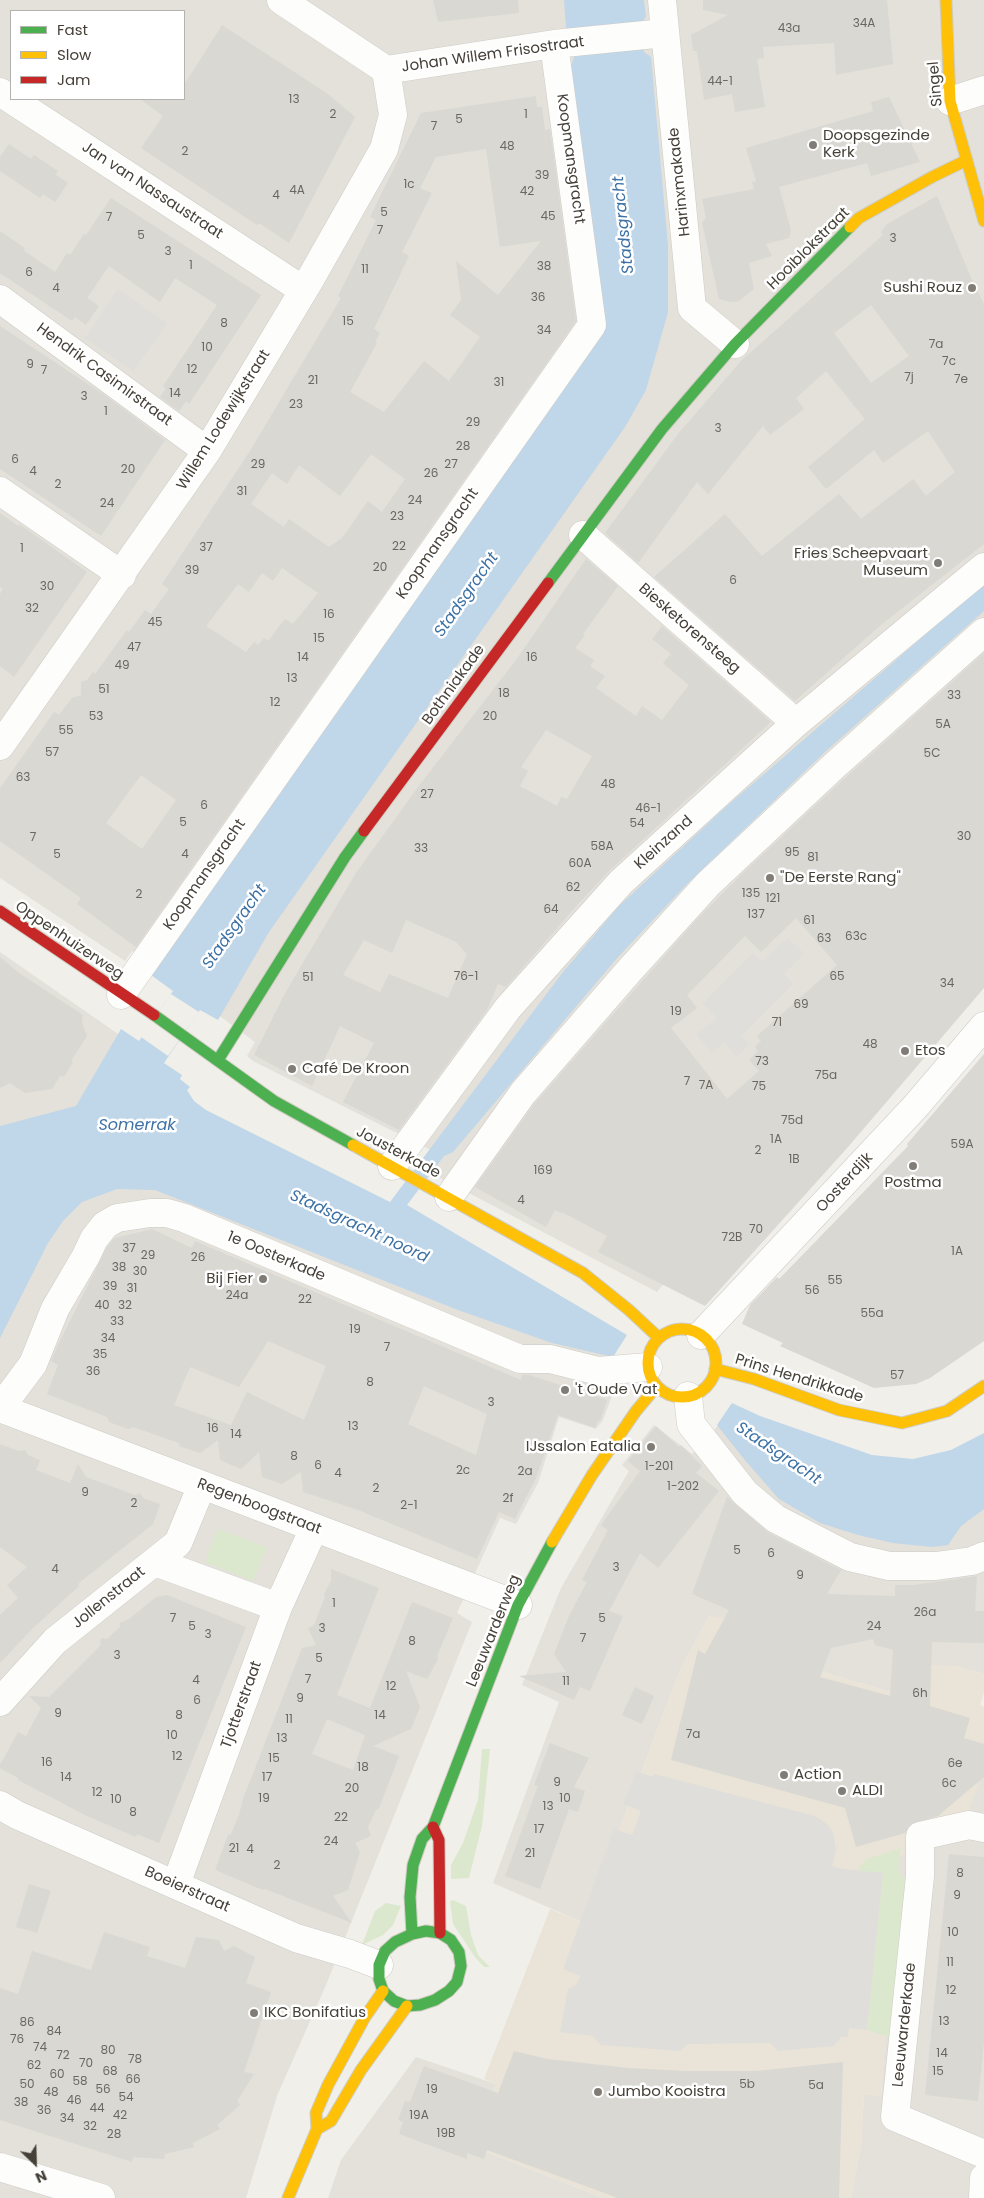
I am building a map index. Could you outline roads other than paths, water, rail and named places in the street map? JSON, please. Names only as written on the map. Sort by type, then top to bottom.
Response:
[{"type":"main road","name":"Singel","points":[[946,0],[950,101],[984,221]]},
{"type":"main road","name":"Hooiblokstraat","points":[[736,344],[858,218],[966,160]]},
{"type":"main road","name":"Bothniakade","points":[[218,1060],[345,858],[662,429],[736,344]]},
{"type":"main road","name":"Oppenhuizerweg","points":[[0,911],[122,995]]},
{"type":"main road","name":"Jousterkade","points":[[122,995],[156,1016],[274,1101],[440,1192],[583,1274],[629,1310],[659,1338]]},
{"type":"main road","points":[[680,1329],[701,1335],[713,1351],[715,1369],[694,1396],[672,1395],[646,1368],[659,1338],[669,1332],[680,1329]]},
{"type":"main road","name":"Leeuwarderweg","points":[[412,1934],[410,1898],[413,1864],[422,1839],[433,1826],[518,1605],[534,1573],[592,1475],[636,1411],[646,1368]]},
{"type":"main road","name":"Prins Hendrikkade","points":[[715,1369],[754,1379],[839,1410],[902,1423],[946,1411],[984,1386]]},
{"type":"main road","points":[[433,1826],[439,1840],[440,1933]]},
{"type":"main road","points":[[288,2198],[318,2129],[316,2113],[328,2085],[360,2026],[381,1978],[385,1951],[395,1942],[412,1934],[426,1931],[440,1933],[452,1940],[459,1952],[461,1966],[457,1982],[449,1991],[435,2000],[420,2005],[407,2006],[394,2001],[381,1978]]},
{"type":"main road","points":[[318,2129],[331,2121],[361,2070],[407,2006]]},
{"type":"street","name":"Johan Willem Frisostraat","points":[[282,0],[386,70],[561,44],[656,34]]},
{"type":"street","name":"Harinxmakade","points":[[662,0],[656,34],[692,308],[736,344]]},
{"type":"street","name":"Koopmansgracht","points":[[122,995],[592,325],[561,44]]},
{"type":"street","name":"Willem Lodewijkstraat","points":[[0,746],[208,451],[384,150],[393,115],[386,70]]},
{"type":"street","points":[[950,101],[984,90]]},
{"type":"street","name":"Jan van Nassaustraat","points":[[12,100],[303,290]]},
{"type":"street","name":"Hendrik Casimirstraat","points":[[0,298],[208,451]]},
{"type":"street","points":[[0,491],[122,575]]},
{"type":"street","name":"Biesketorensteeg","points":[[583,535],[796,723]]},
{"type":"street","name":"Kleinzand","points":[[397,1169],[508,1008],[621,882],[796,723],[984,566]]},
{"type":"street","points":[[440,1192],[629,971],[708,884],[834,766],[984,632]]},
{"type":"street","name":"Oosterdijk","points":[[701,1335],[915,1107],[984,1026]]},
{"type":"street","name":"1e Oosterkade","points":[[0,1408],[33,1364],[54,1309],[94,1239],[105,1225],[117,1218],[150,1213],[167,1213],[184,1218],[520,1359],[550,1359],[598,1371],[646,1368]]},
{"type":"street","points":[[694,1396],[691,1424],[745,1493],[776,1518],[850,1557],[889,1566],[936,1566],[972,1561],[984,1556]]},
{"type":"street","name":"Regenboogstraat","points":[[0,1408],[518,1605]]},
{"type":"street","name":"Jollenstraat","points":[[0,1702],[55,1641],[178,1543],[202,1485]]},
{"type":"street","name":"Tjotterstraat","points":[[176,1884],[278,1606],[314,1528]]},
{"type":"street","points":[[155,1562],[278,1606]]},
{"type":"street","name":"Boeierstraat","points":[[0,1805],[17,1815],[296,1938],[350,1954],[381,1978]]},
{"type":"street","name":"Leeuwarderkade","points":[[984,1828],[969,1825],[920,1836],[920,1876],[895,2117],[984,2154]]},
{"type":"street","points":[[0,2167],[101,2198]]},
{"type":"street","points":[[983,2198],[984,2178]]},
{"type":"water","points":[[564,0],[644,0],[646,17],[641,23],[644,52],[651,57],[668,246],[668,312],[646,390],[625,427],[269,932],[218,1020],[200,1010],[164,1063],[182,1075],[180,1079],[190,1087],[187,1090],[194,1101],[206,1110],[390,1202],[563,972],[619,906],[727,806],[984,584],[984,611],[825,752],[688,883],[618,957],[453,1152],[444,1156],[407,1205],[627,1335],[730,1404],[732,1403],[760,1416],[872,1455],[913,1459],[951,1450],[984,1433],[984,1509],[961,1526],[948,1545],[933,1547],[893,1543],[858,1535],[820,1523],[779,1499],[744,1459],[717,1425],[718,1423],[614,1355],[613,1357],[552,1343],[458,1310],[155,1190],[117,1189],[82,1202],[63,1221],[48,1243],[0,1338],[0,1126],[76,1106],[121,1029],[139,1041],[173,991],[151,975],[358,683],[603,328],[571,66],[574,57],[571,34],[566,28]]},
{"type":"place","name":"Doopsgezinde Kerk","points":[[813,145]]},
{"type":"place","name":"Sushi Rouz","points":[[972,288]]},
{"type":"place","name":"Fries Scheepvaart Museum","points":[[938,563]]},
{"type":"place","name":"\"De Eerste Rang\"","points":[[770,878]]},
{"type":"place","name":"Etos","points":[[905,1051]]},
{"type":"place","name":"Café De Kroon","points":[[292,1069]]},
{"type":"place","name":"Postma","points":[[913,1166]]},
{"type":"place","name":"Bij Fier","points":[[263,1279]]},
{"type":"place","name":"'t Oude Vat","points":[[565,1390]]},
{"type":"place","name":"IJssalon Eatalia","points":[[651,1447]]},
{"type":"place","name":"Action","points":[[784,1775]]},
{"type":"place","name":"ALDI","points":[[842,1791]]},
{"type":"place","name":"IKC Bonifatius","points":[[254,2013]]},
{"type":"place","name":"Jumbo Kooistra","points":[[598,2092]]},
{"type":"water label","name":"Stadsgracht","points":[[624,225]]},
{"type":"water label","name":"Stadsgracht","points":[[467,595]]},
{"type":"water label","name":"Stadsgracht","points":[[235,927]]},
{"type":"water label","name":"Somerrak","points":[[137,1126]]},
{"type":"water label","name":"Stadsgracht noord","points":[[359,1227]]},
{"type":"water label","name":"Stadsgracht","points":[[778,1454]]}]
